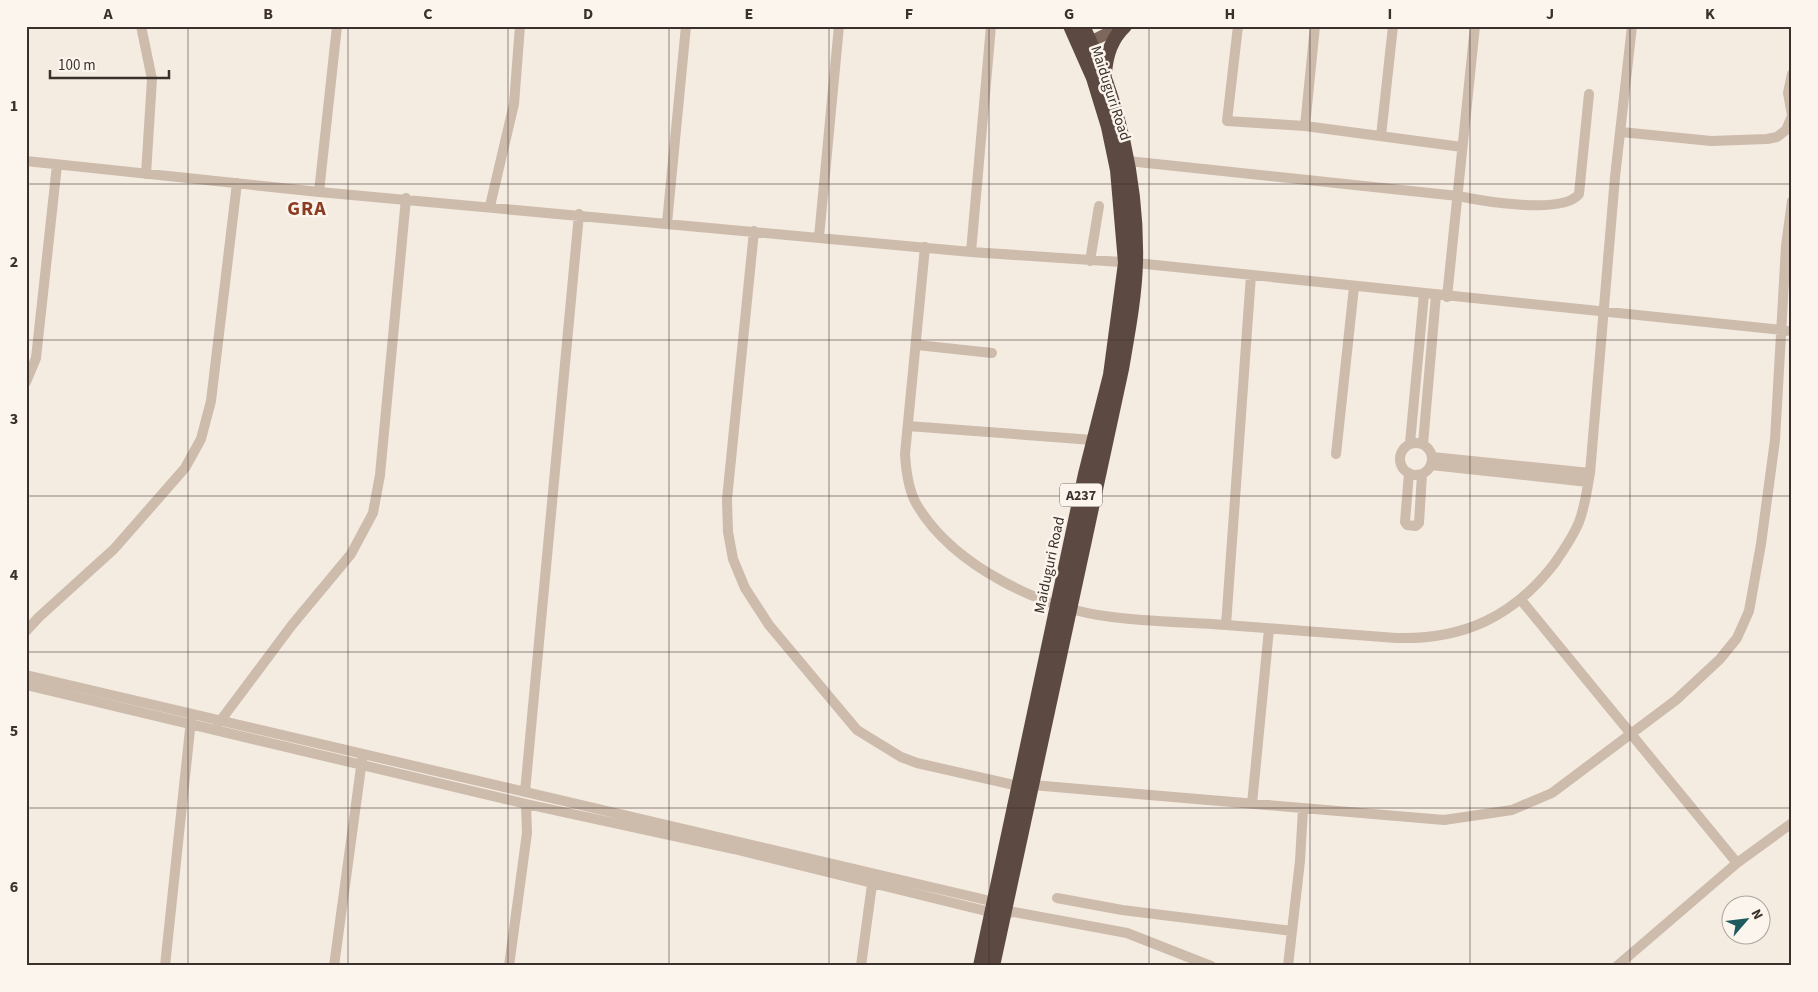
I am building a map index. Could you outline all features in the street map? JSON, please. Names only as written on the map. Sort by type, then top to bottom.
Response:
[{"type":"highway","points":[[1105,83],[1106,56],[1113,40],[1124,26]]},
{"type":"highway","name":"Maiduguri Road","points":[[1063,607],[1122,369],[1129,328],[1128,161],[1105,83],[1082,33]]},
{"type":"highway","name":"Maiduguri Road","points":[[992,966],[1001,908],[1063,607],[1093,440],[1110,375],[1130,263],[1117,170],[1108,127],[1082,33]]},
{"type":"highway","name":"Maiduguri Road","points":[[980,966],[1001,908]]},
{"type":"main road","points":[[1082,33],[1124,26]]},
{"type":"street","points":[[141,26],[152,80],[146,174]]},
{"type":"street","points":[[318,192],[337,26]]},
{"type":"street","points":[[490,206],[514,104],[520,26]]},
{"type":"street","points":[[667,224],[686,26]]},
{"type":"street","points":[[818,237],[839,26]]},
{"type":"street","points":[[971,252],[991,26]]},
{"type":"street","points":[[1238,26],[1227,121],[1304,126],[1462,147]]},
{"type":"street","points":[[1304,126],[1315,26]]},
{"type":"street","points":[[1381,136],[1393,26]]},
{"type":"street","points":[[1447,297],[1474,26]]},
{"type":"street","points":[[925,246],[917,345],[905,454],[907,478],[916,504],[939,536],[979,568],[1010,585],[1063,607],[1111,617],[1417,639],[1451,634],[1489,621],[1521,600],[1539,583],[1566,548],[1580,521],[1589,478],[1615,177],[1632,26]]},
{"type":"street","points":[[1621,132],[1711,141],[1777,137],[1786,130],[1792,116],[1788,93],[1792,74]]},
{"type":"street","points":[[1128,161],[1458,196],[1502,204],[1569,203],[1579,194],[1589,94]]},
{"type":"street","points":[[26,161],[318,192],[406,198],[667,224],[925,246],[971,252],[1130,263],[1447,297],[1604,310],[1786,331]]},
{"type":"street","points":[[26,382],[36,358],[57,165]]},
{"type":"street","points":[[26,631],[114,549],[185,468],[201,439],[211,401],[237,184]]},
{"type":"street","points":[[214,730],[292,625],[351,554],[373,513],[380,475],[406,198]]},
{"type":"street","points":[[754,231],[728,499],[728,532],[733,558],[745,588],[769,625],[857,730],[901,757],[917,763],[1026,785],[1444,820],[1512,810],[1552,793],[1591,766],[1629,734],[1676,700],[1720,659],[1737,638],[1749,611],[1761,544],[1775,440],[1786,331],[1792,201]]},
{"type":"street","points":[[1090,261],[1099,206]]},
{"type":"street","points":[[524,792],[579,214]]},
{"type":"street","points":[[1226,625],[1251,275]]},
{"type":"street","points":[[1336,454],[1354,287]]},
{"type":"street","points":[[1422,474],[1409,473],[1401,464],[1400,456],[1404,448],[1410,443],[1424,294]]},
{"type":"street","points":[[1422,444],[1436,295]]},
{"type":"street","points":[[917,345],[992,353]]},
{"type":"street","points":[[1415,393],[1426,394]]},
{"type":"street","points":[[908,426],[1093,440]]},
{"type":"street","points":[[1409,473],[1405,522],[1407,525],[1416,526],[1419,523],[1422,474],[1431,461],[1429,449],[1422,444],[1410,443]]},
{"type":"street","points":[[1431,461],[1589,478]]},
{"type":"street","points":[[1521,600],[1629,734],[1738,863]]},
{"type":"street","points":[[1252,804],[1269,629]]},
{"type":"street","points":[[26,675],[524,792],[1001,908],[1127,933],[1211,966]]},
{"type":"street","points":[[26,685],[526,804],[873,877]]},
{"type":"street","points":[[165,966],[192,714]]},
{"type":"street","points":[[334,966],[364,754]]},
{"type":"street","points":[[509,966],[527,833],[526,804]]},
{"type":"street","points":[[1288,966],[1303,809]]},
{"type":"street","points":[[1617,966],[1738,863],[1792,823]]},
{"type":"street","points":[[861,966],[873,877]]},
{"type":"street","points":[[1056,898],[1122,910],[1292,931]]},
{"type":"district","name":"GRA","points":[[307,208]]}]
